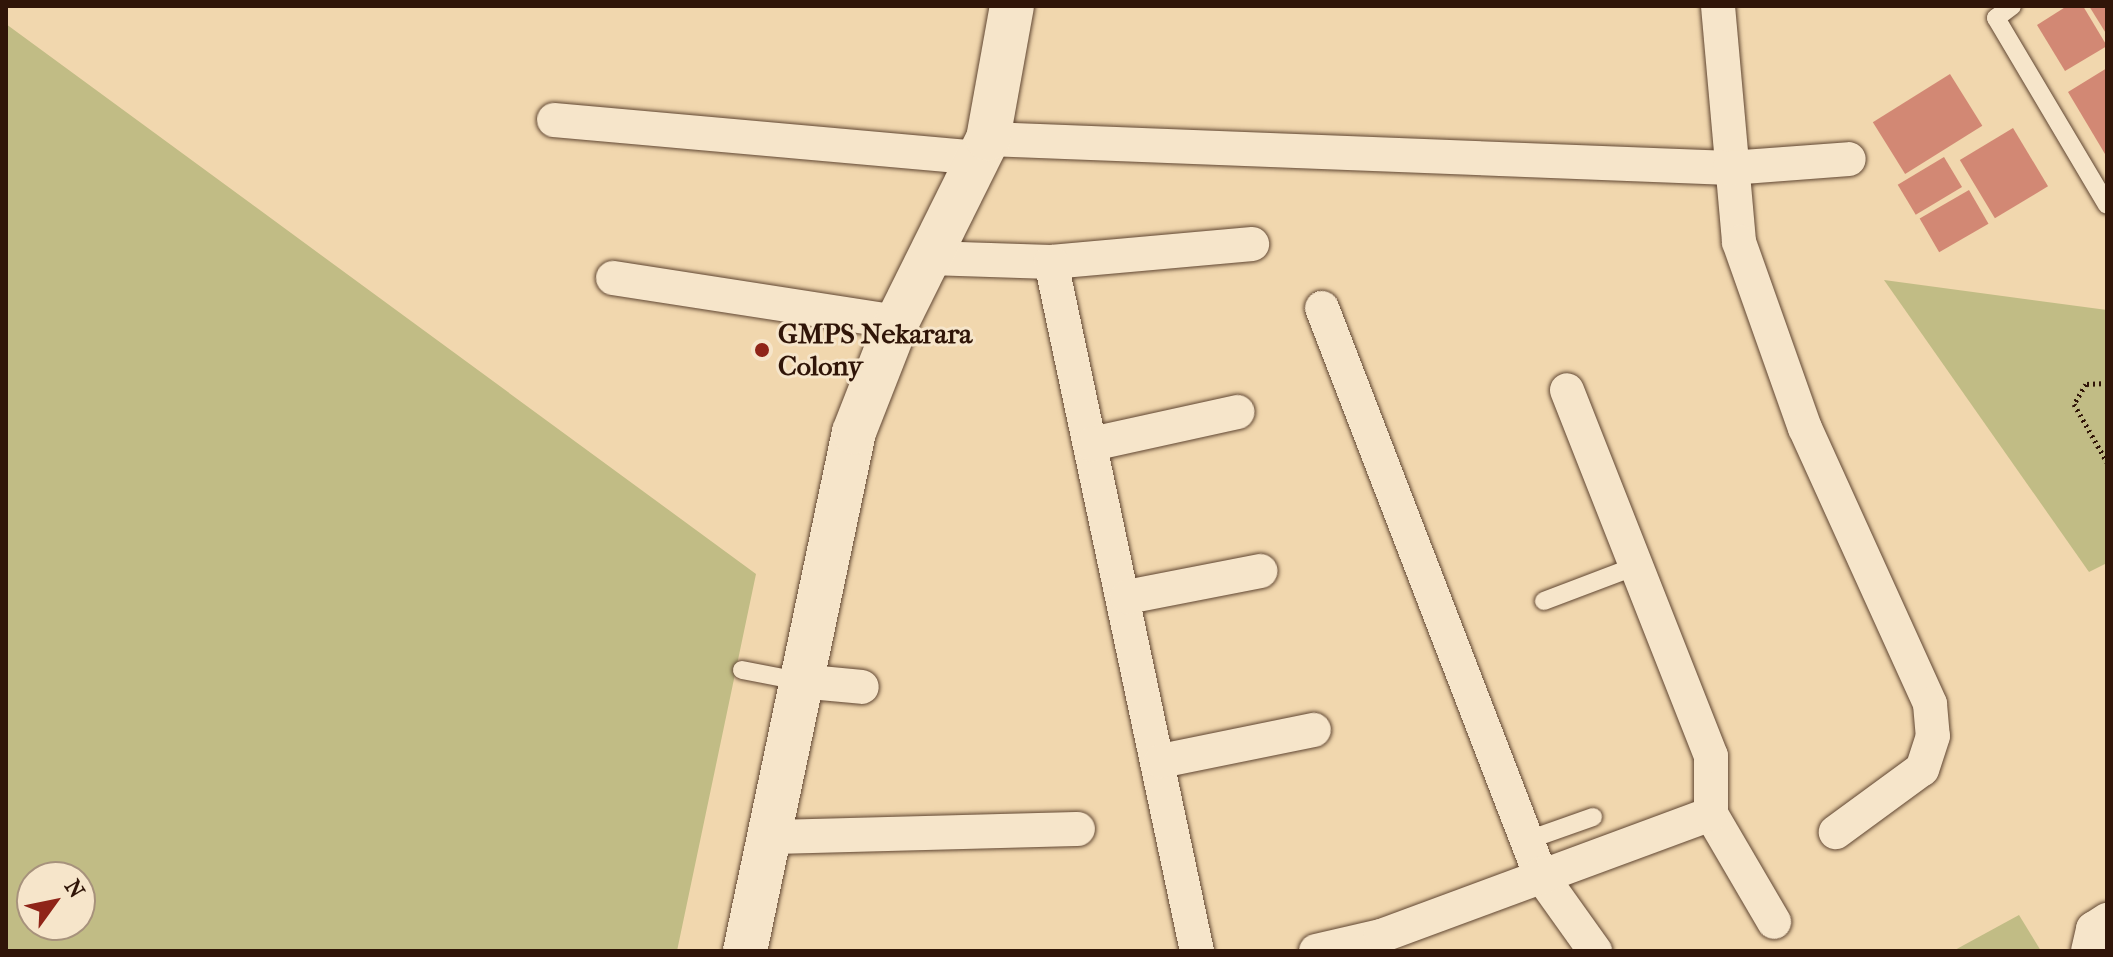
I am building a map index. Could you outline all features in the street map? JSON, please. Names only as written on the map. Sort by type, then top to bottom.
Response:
[{"type":"street","points":[[745,951],[773,837],[799,681],[854,432],[897,322],[983,149],[1012,6]]},
{"type":"street","points":[[1718,6],[1730,168],[1739,242],[1805,428],[1930,704],[1933,736],[1922,769],[1836,832]]},
{"type":"street","points":[[554,120],[983,149],[1730,168],[1849,159]]},
{"type":"street","points":[[929,258],[1051,262],[1252,244]]},
{"type":"street","points":[[1051,262],[1127,597],[1197,951]]},
{"type":"street","points":[[613,278],[897,322]]},
{"type":"street","points":[[1322,308],[1540,874],[1595,951]]},
{"type":"street","points":[[1567,390],[1711,756],[1711,814],[1774,922]]},
{"type":"street","points":[[1092,444],[1238,412]]},
{"type":"street","points":[[1127,597],[1261,571]]},
{"type":"street","points":[[799,681],[862,687]]},
{"type":"street","points":[[1161,761],[1314,730]]},
{"type":"street","points":[[1316,951],[1385,944],[1540,874],[1711,814]]},
{"type":"street","points":[[773,837],[1078,829]]},
{"type":"street","points":[[2088,951],[2093,929],[2107,920]]},
{"type":"lane","points":[[2012,6],[1996,18],[2100,176],[2107,205]]},
{"type":"lane","points":[[1544,601],[1636,566]]},
{"type":"lane","points":[[742,670],[799,681]]},
{"type":"lane","points":[[1528,840],[1593,817]]},
{"type":"path","points":[[2107,383],[2086,384],[2074,404],[2107,462]]},
{"type":"shaded area","points":[[6,24],[756,574],[677,951],[6,951]]},
{"type":"shaded area","points":[[1884,280],[2107,310],[2107,563],[2089,572]]},
{"type":"shaded area","points":[[2019,915],[2041,951],[1953,951]]},
{"type":"building","points":[[2067,6],[2083,6],[2107,46],[2065,71],[2037,25]]},
{"type":"building","points":[[2089,6],[2107,6],[2107,35]]},
{"type":"building","points":[[2107,68],[2107,153],[2105,154],[2068,92]]},
{"type":"building","points":[[1950,74],[1982,126],[1905,174],[1873,122]]},
{"type":"building","points":[[2013,128],[2048,186],[1995,218],[1960,160]]},
{"type":"building","points":[[1944,157],[1962,187],[1916,215],[1898,185]]},
{"type":"building","points":[[1969,190],[1988,224],[1939,252],[1920,218]]},
{"type":"place","name":"GMPS Nekarara Colony","points":[[762,350]]}]
